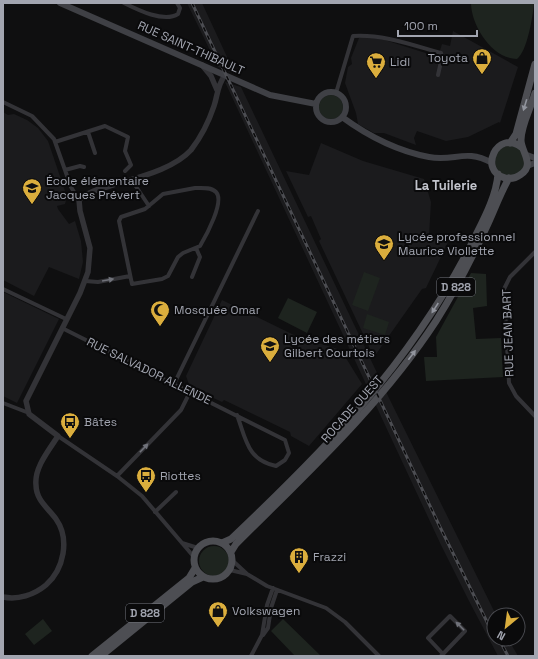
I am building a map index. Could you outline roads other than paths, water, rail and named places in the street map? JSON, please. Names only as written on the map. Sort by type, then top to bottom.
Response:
[{"type":"main road","name":"RUE SAINT-THIBAULT","points":[[60,3],[275,96],[316,104]]},
{"type":"main road","points":[[510,143],[516,134],[535,64]]},
{"type":"main road","points":[[336,92],[345,101],[346,110],[342,118],[333,122],[322,120],[316,113],[316,104],[323,94],[336,92]]},
{"type":"main road","points":[[527,166],[527,155],[522,147],[521,138],[535,93]]},
{"type":"main road","points":[[342,118],[372,137],[412,152],[439,158],[480,156],[494,153]]},
{"type":"main road","points":[[492,163],[494,153],[501,145],[510,143],[522,147]]},
{"type":"main road","points":[[527,155],[535,158]]},
{"type":"main road","points":[[480,156],[492,163],[498,174],[509,178],[519,176],[527,166],[535,163]]},
{"type":"main road","name":"ROCADE OUEST","points":[[386,383],[459,268],[494,194],[498,174]]},
{"type":"main road","name":"ROCADE OUEST","points":[[231,552],[236,544],[370,402],[418,347],[455,289],[509,178]]},
{"type":"main road","name":"ROCADE OUEST","points":[[222,543],[231,539],[370,402]]},
{"type":"main road","points":[[217,541],[222,543],[231,552],[233,561],[230,570],[226,575],[215,580],[203,577],[195,568],[194,557],[198,548],[207,542],[217,541]]},
{"type":"main road","name":"D 828","points":[[92,656],[189,578],[195,568]]},
{"type":"main road","name":"D 828","points":[[101,656],[192,582],[203,577]]},
{"type":"street","points":[[124,3],[149,13],[174,16],[178,14],[180,8],[177,3]]},
{"type":"street","points":[[336,92],[353,36],[368,35],[387,38],[441,53],[442,57],[438,75]]},
{"type":"street","points":[[202,65],[218,88]]},
{"type":"street","points":[[214,70],[218,88]]},
{"type":"street","points":[[79,200],[89,192],[131,179],[168,165],[190,150],[206,125],[215,102],[218,88],[225,75]]},
{"type":"street","points":[[3,102],[32,116],[45,128],[55,142],[74,193],[79,200],[80,211],[90,248],[90,261],[85,281],[26,401],[29,414]]},
{"type":"street","points":[[55,142],[105,126],[128,137],[125,151],[131,165],[125,172]]},
{"type":"street","points":[[88,132],[95,153]]},
{"type":"street","points":[[65,170],[80,166],[84,167]]},
{"type":"street","points":[[131,179],[149,206]]},
{"type":"street","points":[[195,188],[206,188],[217,193],[219,198],[219,205],[200,246],[183,253],[178,257],[168,276],[162,279],[132,284],[119,221],[125,214],[145,209],[149,206],[163,194],[195,188]]},
{"type":"street","points":[[174,384],[258,211]]},
{"type":"street","points":[[192,277],[200,257],[196,248]]},
{"type":"street","name":"RUE JEAN BART","points":[[535,252],[508,279],[504,289],[509,383],[513,392],[535,416]]},
{"type":"street","points":[[527,260],[535,259]]},
{"type":"street","points":[[85,281],[94,282],[130,276]]},
{"type":"street","points":[[3,288],[66,319]]},
{"type":"street","name":"RUE SALVADOR ALLENDE","points":[[62,328],[237,415],[286,440],[289,453],[285,460],[276,466],[263,462],[253,456],[237,415]]},
{"type":"street","points":[[117,476],[181,410],[190,392]]},
{"type":"street","points":[[3,403],[29,414],[58,436],[117,476],[142,496],[194,557]]},
{"type":"street","points":[[3,596],[20,597],[40,589],[51,579],[62,559],[64,544],[61,529],[56,519],[38,497],[35,484],[38,471],[58,436]]},
{"type":"street","points":[[156,512],[176,492]]},
{"type":"street","points":[[182,542],[198,548]]},
{"type":"street","points":[[233,561],[247,574],[275,589],[326,608],[345,622],[379,656]]},
{"type":"street","points":[[230,570],[247,574]]},
{"type":"street","points":[[251,656],[262,635],[267,605],[275,589]]},
{"type":"street","points":[[450,616],[465,631],[442,655],[428,638],[450,616]]},
{"type":"railway","points":[[192,3],[440,527],[486,620]]},
{"type":"railway","points":[[503,647],[508,656]]},
{"type":"place","name":"Toyota","points":[[482,75]]},
{"type":"place","name":"Lidl","points":[[376,79]]},
{"type":"place","name":"École élémentaire Jacques Prévert","points":[[32,205]]},
{"type":"place","name":"Lycée professionnel Maurice Viollette","points":[[384,261]]},
{"type":"place","name":"Mosquée Omar","points":[[160,327]]},
{"type":"place","name":"Lycée des métiers Gilbert Courtois","points":[[270,363]]},
{"type":"place","name":"Bâtes","points":[[70,439]]},
{"type":"place","name":"Riottes","points":[[146,493]]},
{"type":"place","name":"Frazzi","points":[[299,574]]},
{"type":"place","name":"Volkswagen","points":[[218,628]]},
{"type":"district","name":"La Tuilerie","points":[[446,185]]}]
